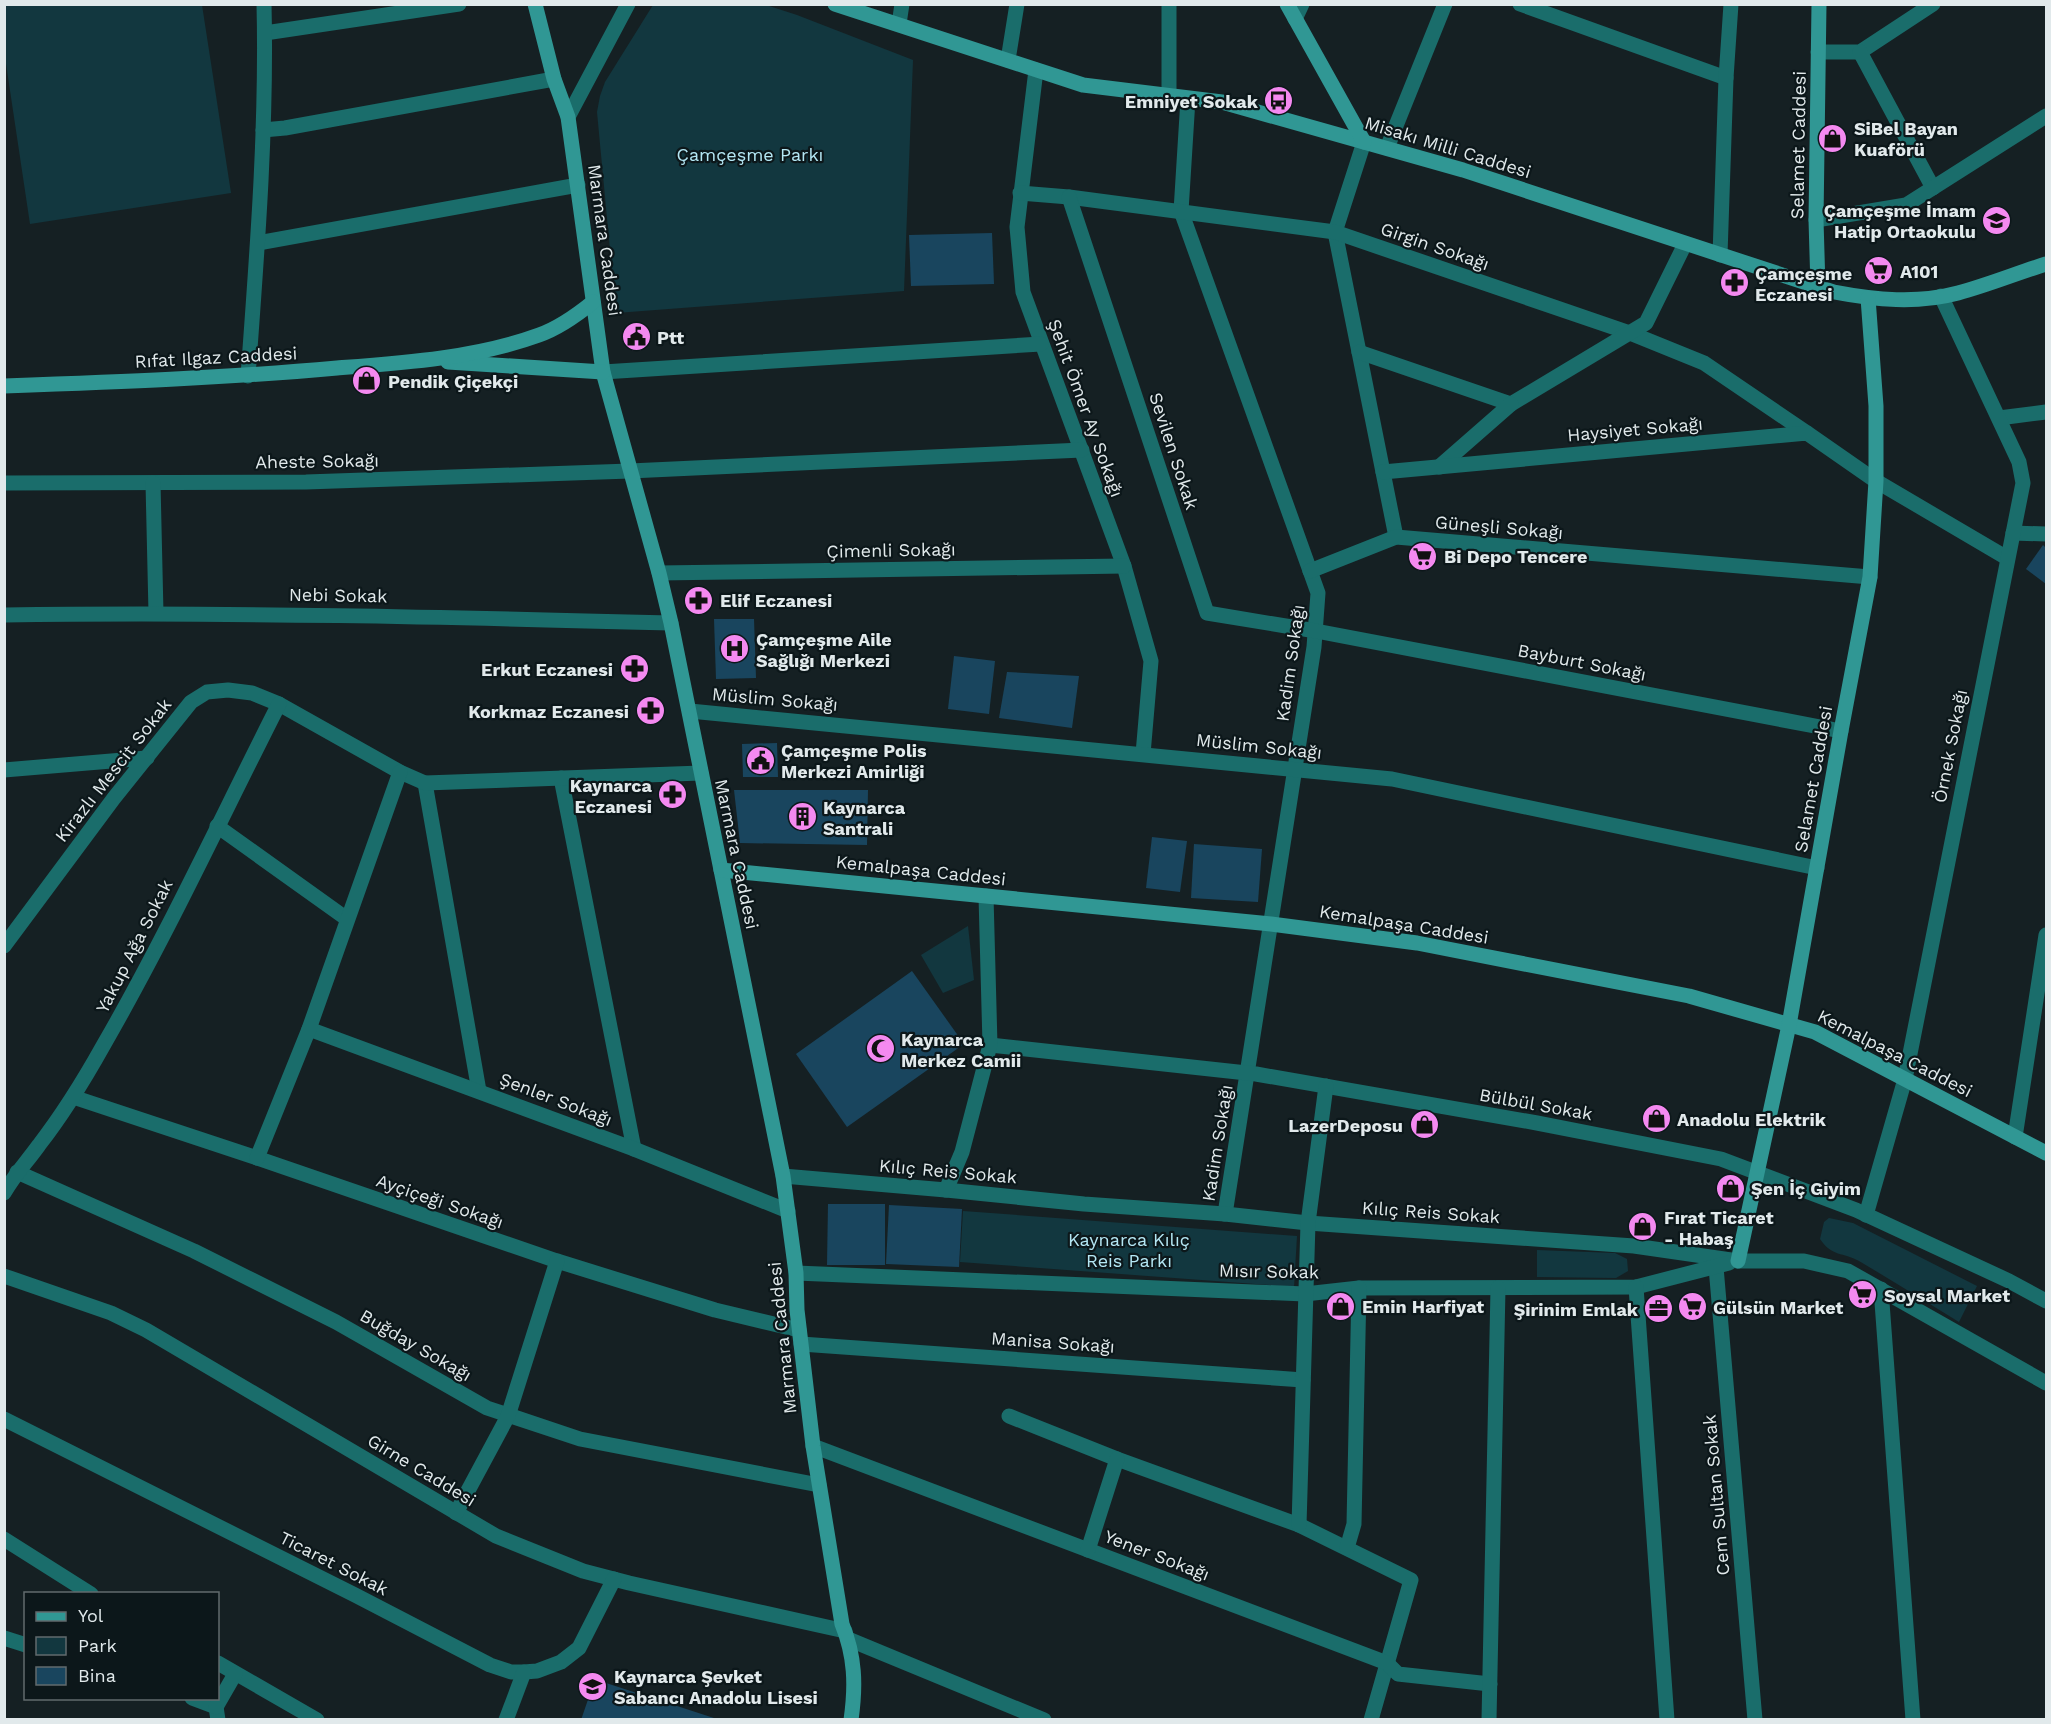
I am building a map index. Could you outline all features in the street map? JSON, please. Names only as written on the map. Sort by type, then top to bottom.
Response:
[{"type":"street","points":[[248,376],[258,243],[263,130],[264,4]]},
{"type":"street","points":[[265,33],[459,4]]},
{"type":"street","name":"Marmara Caddesi","points":[[535,4],[554,79],[568,117],[603,372],[671,623],[783,1176],[796,1273],[800,1337],[813,1446],[855,1673],[851,1719]]},
{"type":"street","points":[[568,117],[628,4]]},
{"type":"street","name":"Misakı Milli Caddesi","points":[[835,4],[1083,86],[1222,102],[1387,148],[1463,170],[1818,287],[1868,298],[1899,300],[1941,296],[2046,264]]},
{"type":"street","points":[[899,24],[902,4]]},
{"type":"street","points":[[1008,60],[1017,4]]},
{"type":"street","points":[[1168,4],[1169,97]]},
{"type":"street","points":[[1287,4],[1364,142],[1335,232],[1396,537]]},
{"type":"street","points":[[1295,19],[1302,4]]},
{"type":"street","points":[[1387,148],[1445,4]]},
{"type":"street","points":[[1520,4],[1726,78]]},
{"type":"street","points":[[1720,255],[1731,4]]},
{"type":"street","name":"Selamet Caddesi","points":[[1818,287],[1816,220],[1819,4]]},
{"type":"street","points":[[1818,52],[1860,52],[1933,4]]},
{"type":"street","points":[[1860,52],[1933,188]]},
{"type":"street","name":"Şehit Ömer Ay Sokağı","points":[[1036,70],[1017,227],[1023,292],[1124,566],[1151,661],[1143,754]]},
{"type":"street","points":[[263,130],[285,128],[554,79]]},
{"type":"street","name":"Kadim Sokağı","points":[[1188,99],[1181,212],[1318,593],[1316,631],[1225,1214]]},
{"type":"street","points":[[1816,220],[1906,205],[2046,116]]},
{"type":"street","points":[[258,243],[578,185]]},
{"type":"street","name":"Girgin Sokağı","points":[[1020,193],[1069,197],[1335,232],[1630,333],[1704,363],[1807,433]]},
{"type":"street","name":"Sevilen Sokak","points":[[1069,197],[1207,613],[1316,631]]},
{"type":"street","points":[[1439,467],[1511,404],[1646,323],[1686,244]]},
{"type":"street","name":"Örnek Sokağı","points":[[1866,1215],[1905,1079],[2023,483],[2019,462],[1941,296]]},
{"type":"street","name":"Selamet Caddesi","points":[[1737,1261],[1790,1024],[1870,577],[1876,481],[1876,406],[1868,298]]},
{"type":"street","name":"Rıfat Ilgaz Caddesi","points":[[4,387],[248,376],[430,360],[520,341],[542,334],[575,316],[593,302]]},
{"type":"street","points":[[603,372],[1041,344]]},
{"type":"street","points":[[1359,352],[1511,404]]},
{"type":"street","name":"Rıfat Ilgaz Caddesi","points":[[430,360],[603,372]]},
{"type":"street","points":[[1999,418],[2046,412]]},
{"type":"street","points":[[1807,433],[1876,481],[2007,558]]},
{"type":"street","name":"Haysiyet Sokağı","points":[[1383,472],[1807,433]]},
{"type":"street","name":"Aheste Sokağı","points":[[4,483],[306,482],[630,471],[1082,450]]},
{"type":"street","points":[[153,483],[156,613]]},
{"type":"street","points":[[2013,533],[2046,534]]},
{"type":"street","name":"Güneşli Sokağı","points":[[1310,571],[1396,537],[1870,577]]},
{"type":"street","name":"Çimenli Sokağı","points":[[659,573],[1124,566]]},
{"type":"street","name":"Nebi Sokak","points":[[4,615],[306,614],[671,623]]},
{"type":"street","name":"Bayburt Sokağı","points":[[1316,631],[1841,731]]},
{"type":"street","name":"Kirazlı Mescit Sokak","points":[[4,946],[114,798],[191,702],[207,692],[228,690],[252,693],[279,704],[400,772],[425,783],[701,773]]},
{"type":"street","name":"Yakup Ağa Sokak","points":[[4,1193],[72,1097],[144,973],[279,704]]},
{"type":"street","name":"Müslim Sokağı","points":[[690,711],[1392,779],[1817,868]]},
{"type":"street","points":[[4,770],[147,758]]},
{"type":"street","points":[[257,1158],[309,1029],[400,772]]},
{"type":"street","points":[[561,778],[634,1149]]},
{"type":"street","points":[[425,783],[479,1091]]},
{"type":"street","points":[[217,826],[347,919]]},
{"type":"street","name":"Kemalpaşa Caddesi","points":[[721,870],[1271,924],[1417,943],[1689,996],[1815,1032],[2046,1154]]},
{"type":"street","points":[[946,1190],[962,1152],[990,1045],[986,896]]},
{"type":"street","points":[[2015,1137],[2046,935]]},
{"type":"street","name":"Şenler Sokağı","points":[[309,1029],[634,1149],[788,1211]]},
{"type":"street","name":"Bülbül Sokak","points":[[990,1045],[1247,1073],[1536,1123],[1721,1159],[1866,1215],[2009,1281],[2046,1301]]},
{"type":"street","points":[[1299,1525],[1308,1223],[1326,1086]]},
{"type":"street","name":"Ayçiçeği Sokağı","points":[[72,1097],[557,1261],[800,1337]]},
{"type":"street","name":"Buğday Sokağı","points":[[17,1172],[194,1251],[336,1322],[488,1408],[508,1416],[580,1439],[819,1485]]},
{"type":"street","name":"Kılıç Reis Sokak","points":[[783,1176],[1308,1223],[1634,1245],[1737,1261],[1804,1261],[1848,1271],[2046,1383]]},
{"type":"street","points":[[456,1513],[508,1416],[557,1261]]},
{"type":"street","name":"Mısır Sokak","points":[[796,1273],[1305,1294],[1359,1288],[1636,1287],[1737,1261]]},
{"type":"street","name":"Cem Sultan Sokak","points":[[1716,1267],[1755,1719]]},
{"type":"street","name":"Girne Caddesi","points":[[4,1276],[111,1313],[146,1330],[495,1536],[536,1554],[614,1579],[847,1635],[1044,1719]]},
{"type":"street","points":[[1636,1287],[1667,1719]]},
{"type":"street","points":[[1347,1548],[1354,1524],[1359,1288]]},
{"type":"street","points":[[1489,1719],[1498,1288]]},
{"type":"street","points":[[1881,1289],[1913,1719]]},
{"type":"street","name":"Manisa Sokağı","points":[[800,1337],[1303,1380]]},
{"type":"street","points":[[1009,1416],[1117,1459],[1299,1525],[1411,1580],[1371,1719]]},
{"type":"street","name":"Ticaret Sokak","points":[[4,1419],[490,1665],[512,1672],[537,1671],[561,1662],[579,1648],[614,1579]]},
{"type":"street","name":"Yener Sokağı","points":[[813,1446],[1387,1663],[1398,1674],[1490,1684]]},
{"type":"street","points":[[1088,1550],[1117,1459]]},
{"type":"street","points":[[4,1539],[89,1592]]},
{"type":"street","points":[[4,1638],[24,1644]]},
{"type":"street","points":[[219,1664],[317,1719]]},
{"type":"street","points":[[506,1719],[524,1672]]},
{"type":"street","points":[[195,1700],[217,1713],[235,1674]]},
{"type":"green space","points":[[4,5],[202,5],[231,193],[30,224],[5,57]]},
{"type":"green space","name":"Çamçeşme Parkı","points":[[653,5],[766,5],[913,60],[904,291],[616,313],[597,112],[605,82]]},
{"type":"green space","points":[[968,926],[974,980],[943,993],[921,955]]},
{"type":"green space","name":"Kaynarca Kılıç Reis Parkı","points":[[963,1211],[1297,1236],[1294,1287],[960,1262]]},
{"type":"green space","points":[[1829,1218],[1853,1223],[1977,1286],[1959,1322],[1859,1261],[1824,1245],[1820,1239],[1824,1222]]},
{"type":"green space","points":[[1537,1250],[1615,1253],[1627,1259],[1628,1271],[1616,1278],[1537,1277]]},
{"type":"building","points":[[992,233],[994,284],[911,286],[909,235]]},
{"type":"building","points":[[2043,545],[2046,548],[2046,584],[2026,569]]},
{"type":"building","name":"Çamçeşme Aile Sağlığı Merkezi","points":[[714,619],[754,619],[756,678],[716,679]]},
{"type":"building","points":[[954,656],[995,661],[989,714],[948,709]]},
{"type":"building","points":[[1007,672],[1079,676],[1072,728],[999,718]]},
{"type":"building","name":"Çamçeşme Polis Merkezi Amirliği","points":[[777,743],[778,777],[743,777],[742,744]]},
{"type":"building","name":"Kaynarca Santrali","points":[[734,790],[868,790],[867,845],[740,843]]},
{"type":"building","points":[[1152,837],[1187,841],[1180,892],[1146,888]]},
{"type":"building","points":[[1194,844],[1262,849],[1258,902],[1191,898]]},
{"type":"building","name":"Kaynarca Merkez Camii","points":[[912,971],[964,1044],[847,1127],[796,1054]]},
{"type":"building","points":[[828,1204],[885,1204],[885,1265],[827,1265]]},
{"type":"building","points":[[889,1205],[962,1209],[959,1267],[886,1264]]},
{"type":"building","points":[[606,1683],[717,1720],[581,1720],[593,1685],[604,1689]]},
{"type":"place","name":"Emniyet Sokak","points":[[1279,101]]},
{"type":"place","name":"SiBel Bayan Kuaförü","points":[[1833,138]]},
{"type":"place","name":"Çamçeşme İmam Hatip Ortaokulu","points":[[1997,220]]},
{"type":"place","name":"A101","points":[[1879,271]]},
{"type":"place","name":"Çamçeşme Eczanesi","points":[[1734,283]]},
{"type":"place","name":"Ptt","points":[[636,337]]},
{"type":"place","name":"Pendik Çiçekçi","points":[[367,381]]},
{"type":"place","name":"Bi Depo Tencere","points":[[1423,556]]},
{"type":"place","name":"Elif Eczanesi","points":[[699,600]]},
{"type":"place","name":"Çamçeşme Aile Sağlığı Merkezi","points":[[735,649]]},
{"type":"place","name":"Erkut Eczanesi","points":[[634,669]]},
{"type":"place","name":"Korkmaz Eczanesi","points":[[650,711]]},
{"type":"place","name":"Çamçeşme Polis Merkezi Amirliği","points":[[760,760]]},
{"type":"place","name":"Kaynarca Eczanesi","points":[[673,795]]},
{"type":"place","name":"Kaynarca Santrali","points":[[802,817]]},
{"type":"place","name":"Kaynarca Merkez Camii","points":[[880,1049]]},
{"type":"place","name":"Anadolu Elektrik","points":[[1656,1119]]},
{"type":"place","name":"LazerDeposu","points":[[1424,1125]]},
{"type":"place","name":"Şen İç Giyim","points":[[1730,1188]]},
{"type":"place","name":"Fırat Ticaret - Habaş","points":[[1643,1227]]},
{"type":"place","name":"Soysal Market","points":[[1863,1295]]},
{"type":"place","name":"Emin Harfiyat","points":[[1341,1306]]},
{"type":"place","name":"Gülsün Market","points":[[1692,1307]]},
{"type":"place","name":"Şirinim Emlak","points":[[1659,1309]]},
{"type":"place","name":"Kaynarca Şevket Sabancı Anadolu Lisesi","points":[[593,1686]]}]
